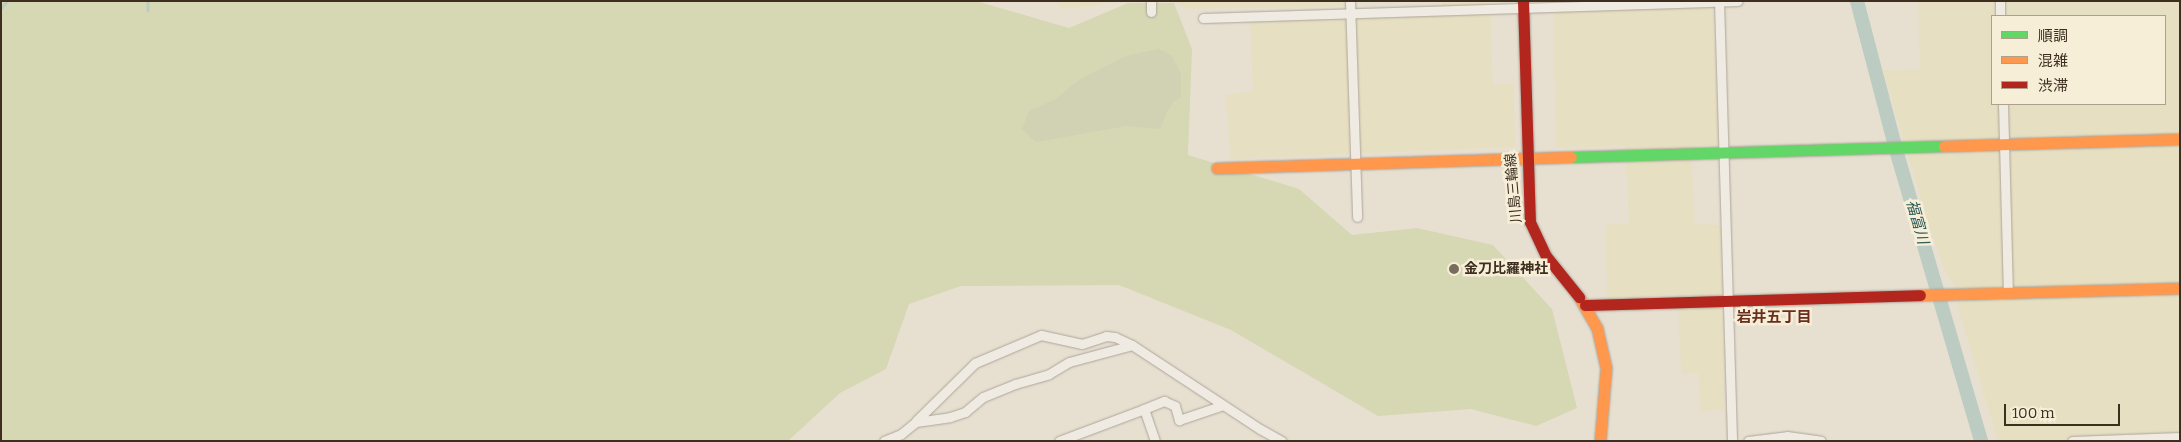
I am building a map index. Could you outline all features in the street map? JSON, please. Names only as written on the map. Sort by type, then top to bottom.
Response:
[{"type":"street","points":[[1150,1],[1151,12]]},
{"type":"street","points":[[1350,1],[1357,217]]},
{"type":"street","points":[[1203,18],[1523,5],[1738,1]]},
{"type":"street","points":[[2000,1],[2000,15]]},
{"type":"street","points":[[1719,2],[1732,441]]},
{"type":"street","name":"川島三輪線","points":[[1523,5],[1526,158],[1530,222],[1537,242],[1556,272],[1585,305],[1597,328],[1606,368],[1600,441]]},
{"type":"street","points":[[2003,105],[2008,293]]},
{"type":"street","points":[[1217,168],[2180,139]]},
{"type":"street","points":[[1585,305],[2180,288]]},
{"type":"street","points":[[884,441],[901,434],[916,422],[975,363],[1041,335],[1082,344],[1106,336],[1115,337],[1132,345],[1260,429],[1282,441]]},
{"type":"street","points":[[916,422],[950,418],[966,412],[983,397],[1015,384],[1049,374],[1069,362],[1132,345]]},
{"type":"street","points":[[1059,441],[1078,437],[1164,401],[1175,406],[1179,420],[1224,405]]},
{"type":"street","points":[[1144,409],[1155,441]]},
{"type":"street","points":[[1748,441],[1787,436],[1821,441]]},
{"type":"street","points":[[2072,441],[2180,437]]},
{"type":"shaded area","points":[[1060,1],[1107,1],[1095,6],[1060,9]]},
{"type":"shaded area","points":[[1171,1],[1344,1],[1345,6],[1189,9]]},
{"type":"shaded area","points":[[1442,1],[1490,1],[1493,85],[1514,83],[1515,147],[1231,159],[1225,95],[1253,91],[1250,16],[1442,9]]},
{"type":"shaded area","points":[[1712,1],[1719,145],[1691,146],[1695,224],[1721,225],[1724,410],[1701,411],[1698,373],[1681,374],[1678,294],[1607,299],[1606,225],[1629,223],[1625,146],[1556,148],[1553,8]]},
{"type":"shaded area","points":[[1918,1],[2180,1],[2180,441],[1998,441],[1960,315],[1956,289],[1944,269],[1928,223],[1883,70],[1920,69]]},
{"type":"green space","points":[[1,1],[976,1],[1069,28],[1128,3],[1174,3],[1192,49],[1188,155],[1299,189],[1352,235],[1417,228],[1493,245],[1552,309],[1577,408],[1536,426],[1471,409],[1378,416],[1231,330],[1119,285],[961,286],[909,304],[886,369],[840,393],[788,441],[1,441]]},
{"type":"green space","points":[[1159,49],[1172,56],[1181,74],[1181,97],[1173,102],[1160,129],[1126,126],[1036,142],[1022,129],[1029,111],[1056,99],[1079,80],[1126,56]]},
{"type":"waterway","points":[[1,8],[7,1]]},
{"type":"waterway","points":[[148,1],[148,10]]},
{"type":"waterway","name":"福富川","points":[[1857,1],[1896,150],[1981,441]]},
{"type":"traffic: fast","points":[[1571,157],[1944,146]]},
{"type":"traffic: slow","points":[[1944,146],[2180,139]]},
{"type":"traffic: slow","points":[[1217,168],[1571,157]]},
{"type":"traffic: slow","points":[[1920,295],[2180,288]]},
{"type":"traffic: slow","points":[[1579,297],[1597,328],[1606,368],[1600,441]]},
{"type":"traffic: jam","points":[[1523,1],[1530,222],[1546,256],[1579,297]]},
{"type":"traffic: jam","points":[[1585,305],[1920,295]]},
{"type":"place","name":"金刀比羅神社","points":[[1454,269]]},
{"type":"district","name":"岩井五丁目","points":[[1774,318]]}]
